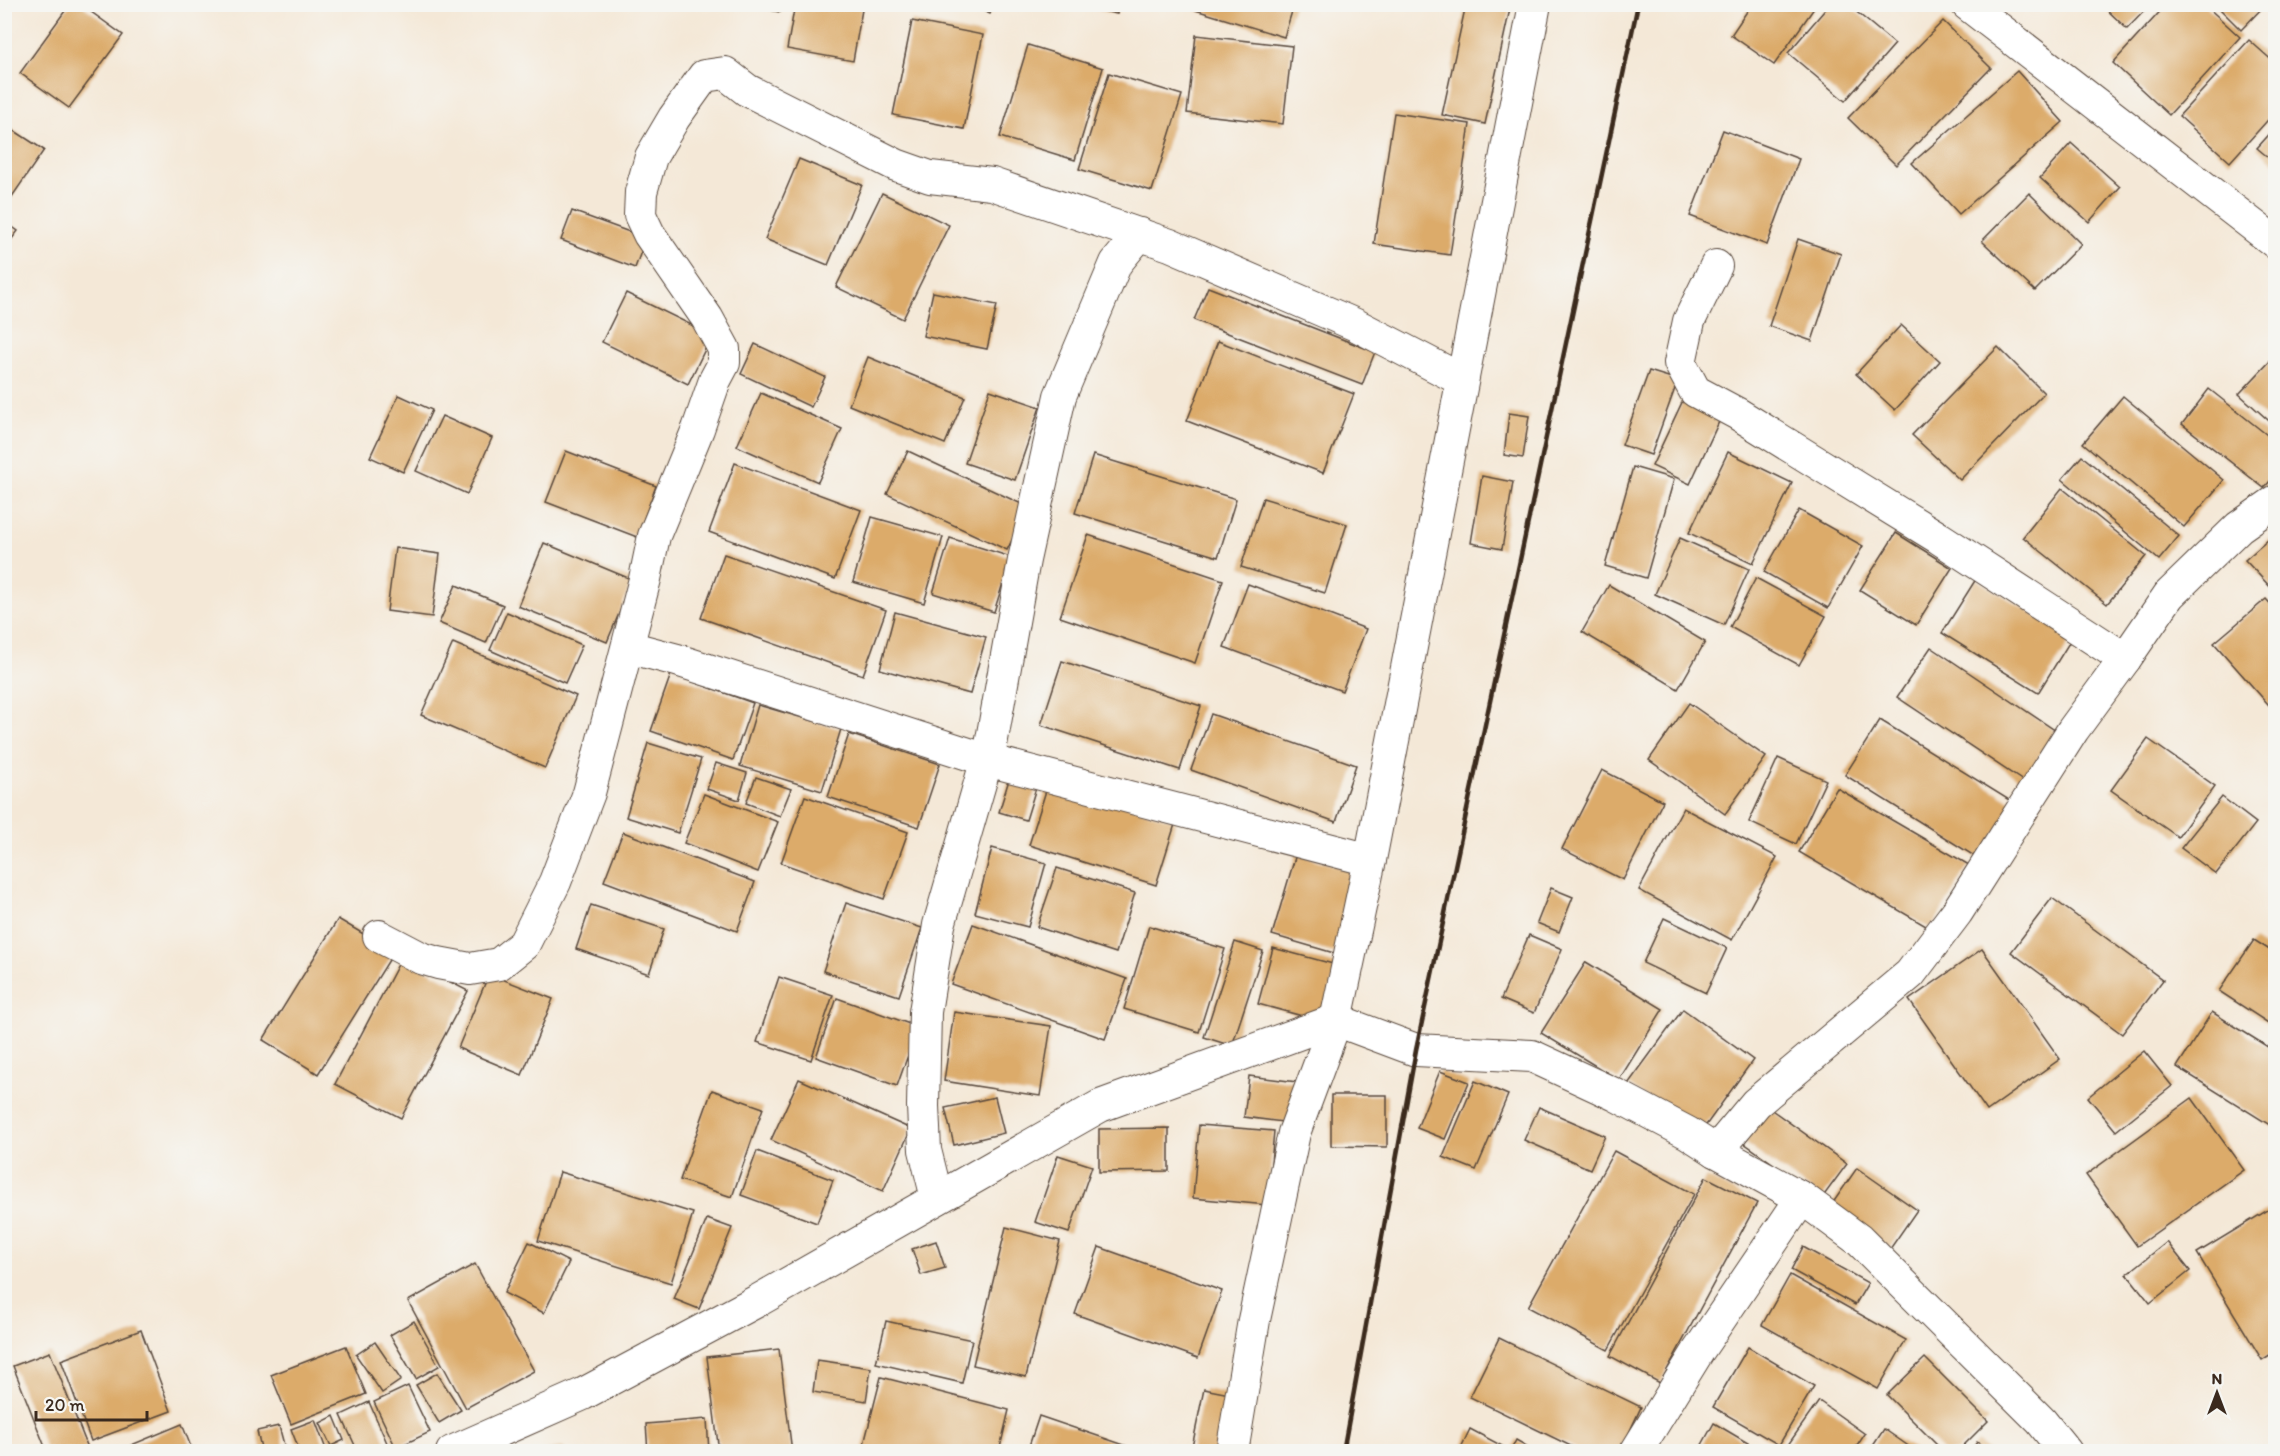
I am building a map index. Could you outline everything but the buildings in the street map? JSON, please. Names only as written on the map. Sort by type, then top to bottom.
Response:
[{"type":"street","points":[[1232,1452],[1254,1320],[1294,1132],[1336,1020],[1370,860],[1535,4]]},
{"type":"street","points":[[1967,4],[2276,243]]},
{"type":"street","points":[[379,936],[421,958],[438,963],[470,969],[499,964],[524,944],[555,882],[589,793],[654,536],[698,429],[715,380],[724,363],[724,349],[707,318],[649,234],[640,215],[641,192],[651,158],[674,118],[704,76],[725,73],[747,90],[896,165],[930,177],[992,184],[1170,245],[1356,325],[1462,380]]},
{"type":"street","points":[[937,1198],[925,1150],[923,1106],[925,1012],[939,925],[991,746],[1024,560],[1060,396],[1116,263],[1140,234]]},
{"type":"street","points":[[1716,266],[1689,321],[1680,363],[1695,391],[1738,414],[1929,532],[2125,659]]},
{"type":"street","points":[[1716,1151],[1756,1103],[1910,974],[1957,912],[2073,730],[2169,595],[2239,527],[2276,501]]},
{"type":"street","points":[[628,646],[723,674],[987,760],[1370,860]]},
{"type":"street","points":[[452,1452],[583,1395],[759,1300],[1100,1106],[1336,1020],[1416,1050],[1532,1056],[1616,1095],[1802,1198],[1859,1240],[2041,1421],[2066,1452]]},
{"type":"street","points":[[1636,1452],[1699,1350],[1802,1198]]},
{"type":"railway","points":[[1343,1452],[1416,1050],[1638,4]]}]
